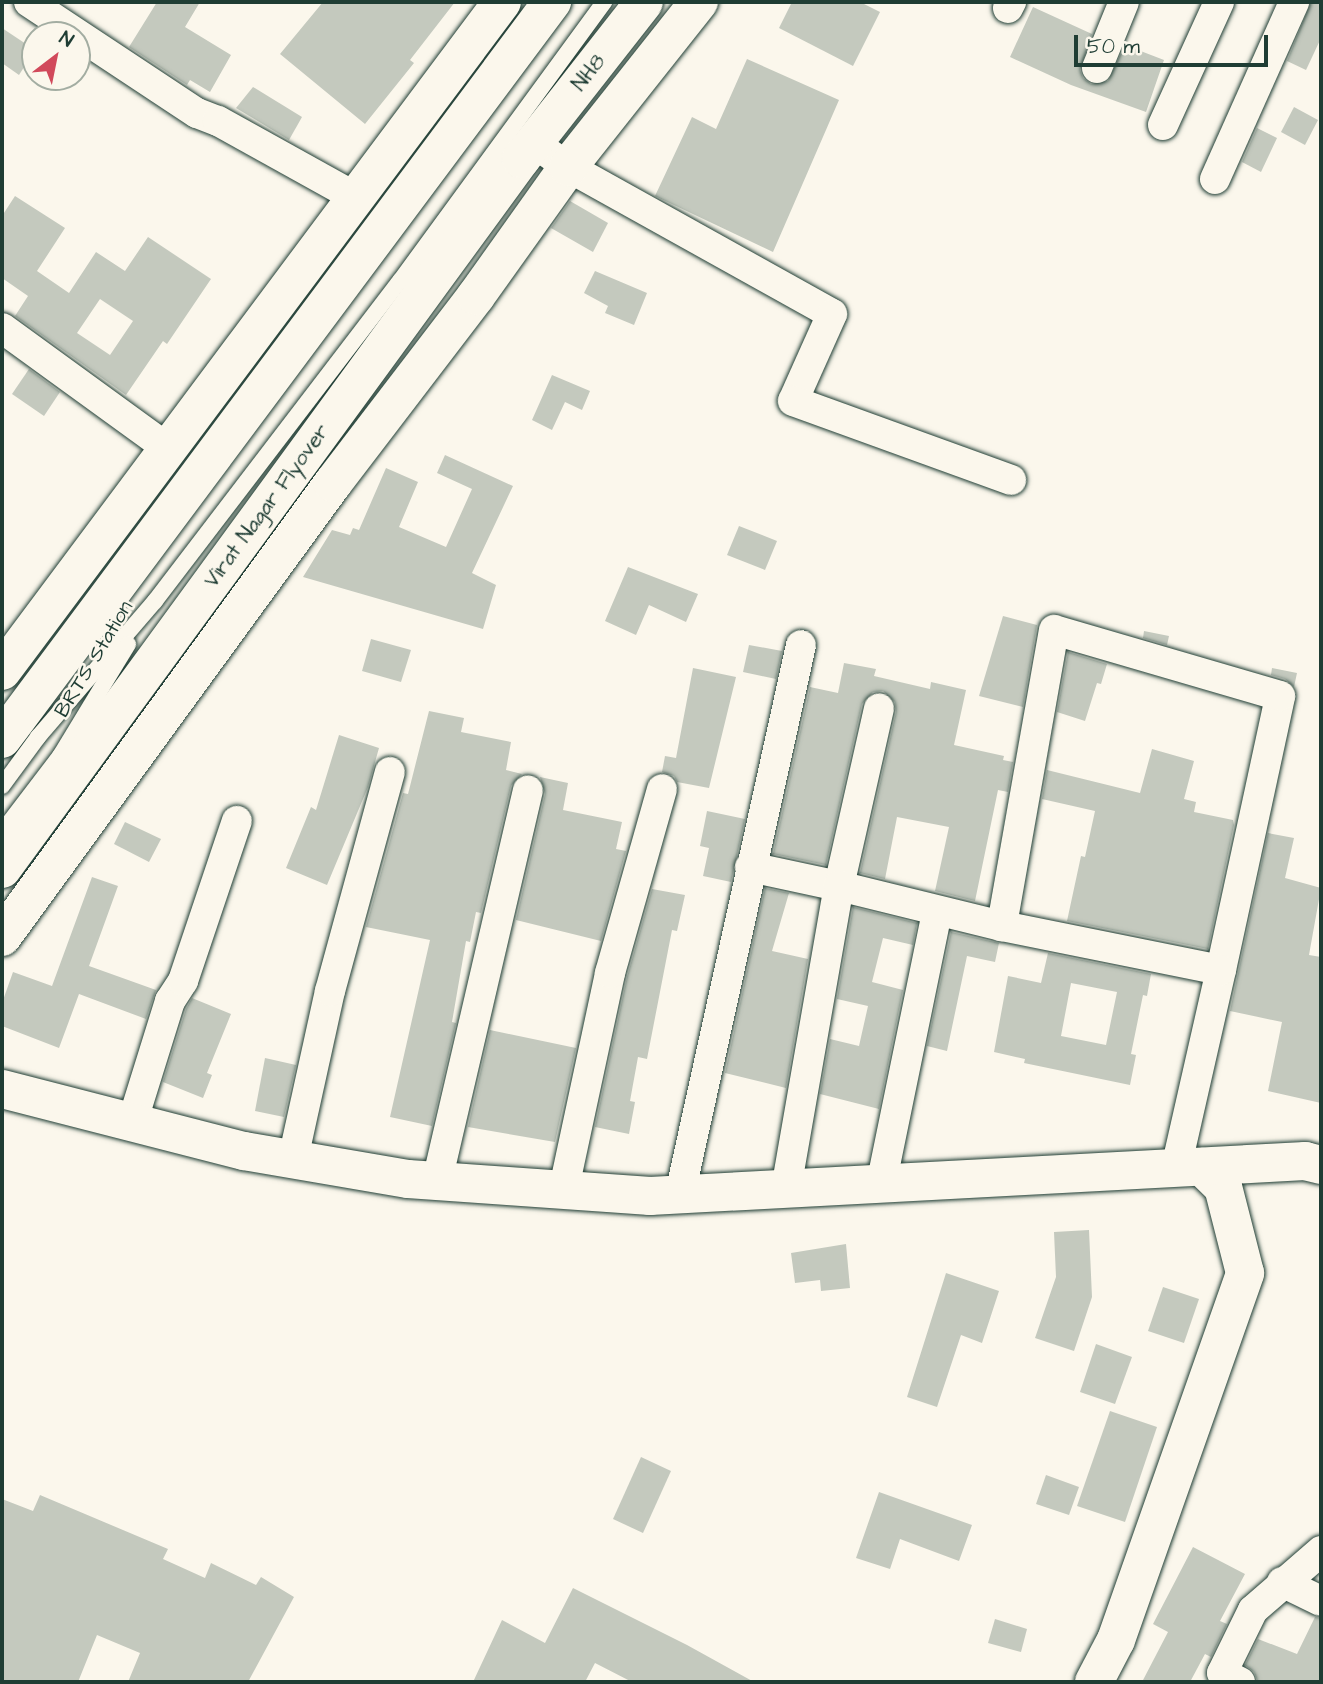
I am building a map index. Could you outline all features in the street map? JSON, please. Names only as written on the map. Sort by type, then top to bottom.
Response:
[{"type":"main road","points":[[2,671],[502,2]]},
{"type":"main road","points":[[2,739],[552,2]]},
{"type":"main road","name":"NH8","points":[[527,151],[644,2]]},
{"type":"main road","points":[[2,937],[333,483],[476,296],[568,166],[699,2]]},
{"type":"main road","points":[[450,72],[478,100]]},
{"type":"main road","name":"Virat Nagar Flyover","points":[[2,869],[527,151]]},
{"type":"main road","points":[[2,1089],[244,1151],[408,1179],[649,1196],[1200,1174],[1321,1186]]},
{"type":"main road","points":[[2,1111],[240,1171],[393,1198],[649,1217],[1200,1174],[1305,1161],[1321,1165]]},
{"type":"main road","points":[[1094,1682],[1116,1640],[1245,1273],[1200,1174]]},
{"type":"street","points":[[29,2],[197,113],[218,121],[355,197]]},
{"type":"street","points":[[1097,68],[1124,2]]},
{"type":"street","points":[[1163,125],[1219,2]]},
{"type":"street","points":[[1214,179],[1294,2]]},
{"type":"street","points":[[527,151],[568,166],[832,314],[793,401],[1012,480]]},
{"type":"street","points":[[2,327],[167,448]]},
{"type":"street","points":[[1002,926],[1054,630],[1280,696],[1221,970],[1200,1174]]},
{"type":"street","points":[[680,1194],[801,645]]},
{"type":"street","points":[[786,1189],[839,886],[878,708]]},
{"type":"street","points":[[293,1159],[330,991],[390,772]]},
{"type":"street","points":[[564,1188],[610,974],[662,789]]},
{"type":"street","points":[[437,1181],[528,790]]},
{"type":"street","points":[[132,1123],[170,1001],[183,981],[237,821]]},
{"type":"street","points":[[750,867],[839,886],[937,913],[1221,970]]},
{"type":"street","points":[[881,1185],[937,913]]},
{"type":"street","points":[[1240,1682],[1222,1673],[1253,1610],[1282,1581],[1321,1551]]},
{"type":"street","points":[[1282,1581],[1321,1601]]},
{"type":"lane","points":[[155,601],[400,281],[604,2]]},
{"type":"lane","name":"BRTS Station","points":[[2,786],[38,737],[155,601]]},
{"type":"lane","name":"BRTS Station","points":[[2,832],[60,756],[155,601]]},
{"type":"building","points":[[157,2],[200,2],[185,27],[231,55],[210,92],[190,80],[187,85],[129,47]]},
{"type":"building","points":[[323,2],[455,2],[410,60],[414,63],[365,124],[280,54]]},
{"type":"building","points":[[792,2],[860,2],[880,12],[853,66],[779,28]]},
{"type":"building","points":[[1311,2],[1321,2],[1321,38],[1306,70],[1287,61]]},
{"type":"building","points":[[1033,7],[1092,34],[1080,70],[1083,78],[1091,84],[1108,81],[1125,45],[1164,60],[1146,112],[1071,85],[1010,57]]},
{"type":"building","points":[[2,28],[21,41],[21,72],[19,75],[2,63]]},
{"type":"building","points":[[747,59],[839,100],[773,252],[655,196],[692,117],[716,129]]},
{"type":"building","points":[[253,87],[302,117],[289,140],[236,108]]},
{"type":"building","points":[[1294,107],[1318,120],[1305,145],[1281,132]]},
{"type":"building","points":[[1257,128],[1277,138],[1261,172],[1242,162]]},
{"type":"building","points":[[15,196],[65,228],[37,271],[69,293],[96,252],[125,271],[148,237],[211,279],[167,344],[163,341],[126,395],[15,316],[28,296],[2,278],[2,216]],"holes":[[[100,299],[133,321],[110,355],[77,333]]]},
{"type":"building","points":[[570,201],[608,223],[593,252],[551,228]]},
{"type":"building","points":[[595,271],[647,293],[634,325],[605,313],[608,306],[584,293]]},
{"type":"building","points":[[29,369],[60,392],[44,416],[12,394]]},
{"type":"building","points":[[552,375],[590,391],[582,410],[565,402],[552,430],[532,420]]},
{"type":"building","points":[[445,455],[513,486],[472,573],[496,585],[483,629],[303,577],[332,530],[350,535],[353,528],[359,530],[386,468],[418,482],[399,527],[446,547],[472,489],[437,473]]},
{"type":"building","points":[[739,526],[777,541],[765,570],[727,555]]},
{"type":"building","points":[[628,567],[698,594],[686,622],[649,605],[636,635],[605,621]]},
{"type":"building","points":[[1003,616],[1037,625],[1023,707],[979,696]]},
{"type":"building","points":[[1144,631],[1169,636],[1167,645],[1143,638]]},
{"type":"building","points":[[371,639],[411,650],[401,682],[362,671]]},
{"type":"building","points":[[749,645],[782,651],[776,679],[743,672]]},
{"type":"building","points":[[1068,652],[1107,664],[1101,684],[1097,683],[1085,721],[1057,712]]},
{"type":"building","points":[[844,663],[876,669],[874,676],[930,689],[931,682],[966,690],[954,745],[1004,756],[1003,760],[1013,762],[1008,792],[998,790],[975,901],[935,891],[949,827],[897,817],[885,879],[860,873],[896,712],[895,702],[883,691],[873,692],[862,704],[826,865],[773,854],[810,687],[838,693]]},
{"type":"building","points":[[693,668],[736,677],[709,788],[677,782],[674,776],[662,772],[665,756],[676,758]]},
{"type":"building","points":[[1272,668],[1297,673],[1294,687],[1285,679],[1271,675]]},
{"type":"building","points":[[429,711],[464,718],[461,732],[511,742],[506,770],[522,774],[511,786],[481,913],[476,912],[470,942],[466,941],[452,1022],[456,1023],[432,1126],[390,1117],[430,940],[366,927],[403,793],[408,794]]},
{"type":"building","points":[[339,735],[379,748],[368,787],[327,885],[286,868],[311,807],[316,810]]},
{"type":"building","points":[[1152,749],[1194,761],[1184,799],[1196,802],[1194,812],[1233,820],[1208,949],[1067,921],[1081,856],[1085,857],[1095,811],[1042,799],[1047,770],[1140,793]]},
{"type":"building","points":[[540,777],[568,783],[563,810],[622,822],[616,849],[626,851],[601,941],[516,920],[545,794]]},
{"type":"building","points":[[707,811],[745,819],[731,882],[703,876],[709,848],[700,846]]},
{"type":"building","points":[[125,822],[161,839],[149,862],[114,844]]},
{"type":"building","points":[[1268,833],[1294,838],[1285,878],[1321,888],[1309,955],[1321,957],[1321,1103],[1268,1091],[1282,1022],[1230,1011]]},
{"type":"building","points":[[92,877],[118,886],[89,966],[156,990],[146,1019],[79,994],[59,1048],[2,1026],[2,1003],[13,972],[52,986]]},
{"type":"building","points":[[765,888],[789,893],[772,951],[808,959],[786,1088],[725,1073]]},
{"type":"building","points":[[652,889],[685,895],[677,931],[672,930],[647,1059],[638,1057],[630,1101],[635,1102],[629,1134],[595,1127],[627,977]]},
{"type":"building","points":[[853,907],[917,923],[913,945],[883,938],[872,982],[903,990],[879,1109],[820,1094],[830,1039],[859,1046],[868,1006],[837,999]]},
{"type":"building","points":[[951,932],[999,943],[995,962],[967,956],[947,1051],[927,1046]]},
{"type":"building","points":[[1048,953],[1151,974],[1147,996],[1143,995],[1131,1054],[1136,1055],[1130,1085],[1024,1063],[1025,1059],[994,1052],[1008,976],[1041,983]],"holes":[[[1071,983],[1117,992],[1106,1045],[1061,1036]]]},
{"type":"building","points":[[192,998],[231,1014],[207,1073],[212,1075],[203,1098],[163,1082]]},
{"type":"building","points":[[490,1030],[576,1048],[555,1142],[468,1127]]},
{"type":"building","points":[[265,1058],[296,1065],[284,1117],[255,1111]]},
{"type":"building","points":[[1089,1230],[1092,1297],[1074,1351],[1035,1338],[1056,1277],[1054,1232]]},
{"type":"building","points":[[846,1244],[850,1288],[821,1291],[820,1280],[795,1283],[791,1253]]},
{"type":"building","points":[[946,1273],[999,1291],[982,1343],[961,1335],[937,1407],[907,1397]]},
{"type":"building","points":[[1163,1287],[1199,1299],[1184,1343],[1148,1331]]},
{"type":"building","points":[[1096,1344],[1132,1357],[1115,1404],[1080,1392]]},
{"type":"building","points":[[1110,1411],[1157,1427],[1125,1522],[1077,1506]]},
{"type":"building","points":[[641,1457],[671,1471],[643,1533],[613,1519]]},
{"type":"building","points":[[1046,1475],[1079,1487],[1069,1515],[1036,1504]]},
{"type":"building","points":[[879,1492],[972,1525],[959,1561],[900,1539],[890,1569],[856,1558]]},
{"type":"building","points":[[40,1495],[168,1549],[163,1559],[205,1578],[211,1563],[256,1585],[261,1577],[294,1597],[248,1682],[128,1682],[140,1653],[97,1635],[78,1682],[2,1682],[2,1499],[33,1511]]},
{"type":"building","points":[[1193,1547],[1245,1574],[1220,1621],[1227,1624],[1211,1657],[1205,1654],[1190,1682],[1142,1682],[1168,1632],[1153,1624]]},
{"type":"building","points":[[573,1588],[754,1682],[632,1682],[595,1663],[585,1682],[473,1682],[502,1620],[545,1643]]},
{"type":"building","points":[[1315,1617],[1321,1618],[1321,1682],[1257,1680],[1254,1672],[1245,1665],[1258,1639],[1297,1654]]},
{"type":"building","points":[[995,1619],[1027,1629],[1021,1652],[988,1643]]}]
